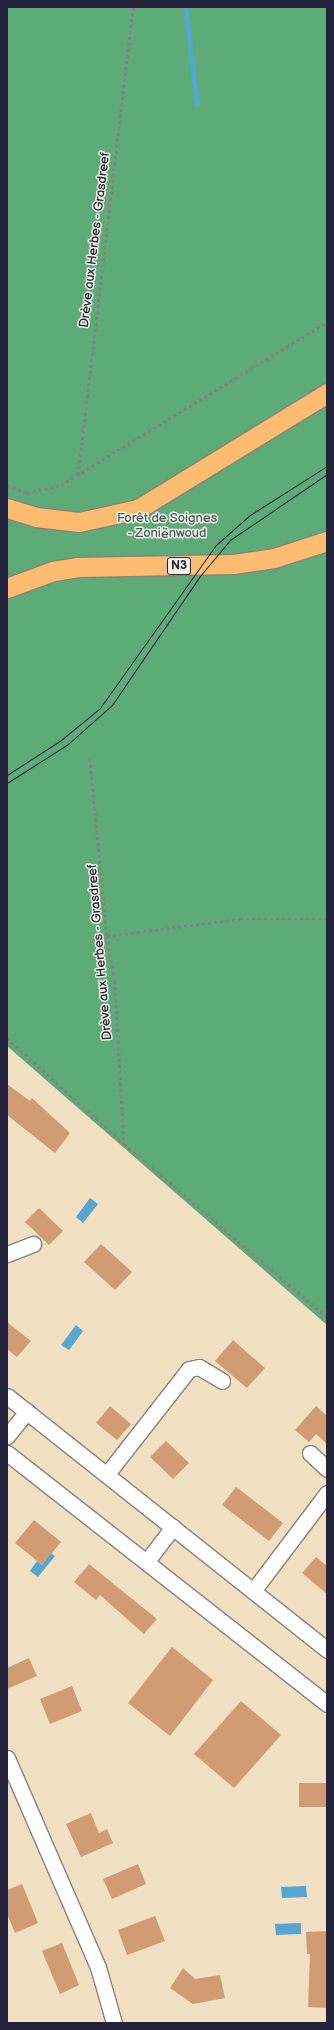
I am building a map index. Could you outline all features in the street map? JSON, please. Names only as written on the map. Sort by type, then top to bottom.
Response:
[{"type":"main road","points":[[7,508],[36,517],[79,522],[126,513],[157,499],[327,393]]},
{"type":"main road","name":"N3","points":[[7,588],[53,571],[104,564],[233,564],[274,558],[327,541]]},
{"type":"street","points":[[7,1254],[33,1244]]},
{"type":"street","points":[[107,1474],[189,1369],[199,1367],[222,1381]]},
{"type":"street","points":[[7,1396],[27,1410],[327,1650]]},
{"type":"street","points":[[7,1436],[27,1410]]},
{"type":"street","points":[[7,1453],[147,1561],[327,1704]]},
{"type":"street","points":[[310,1453],[327,1469]]},
{"type":"street","points":[[253,1591],[327,1493]]},
{"type":"street","points":[[147,1561],[173,1527]]},
{"type":"street","points":[[7,1758],[98,1967],[114,2023]]},
{"type":"path","name":"Drève aux Herbes - Grasdreef","points":[[78,475],[133,7]]},
{"type":"path","points":[[7,485],[27,494],[42,492],[78,475],[327,322]]},
{"type":"path","name":"Drève aux Herbes - Grasdreef","points":[[90,759],[107,936],[115,981],[124,1144]]},
{"type":"path","points":[[107,936],[240,919],[327,919]]},
{"type":"path","points":[[7,1038],[124,1144],[327,1317]]},
{"type":"green space","name":"Forêt de Soignes - Zoniënwoud","points":[[7,7],[327,7],[327,1325],[7,1046]]},
{"type":"water","points":[[90,1198],[98,1204],[83,1223],[76,1217]]},
{"type":"water","points":[[76,1325],[83,1331],[69,1350],[61,1345]]},
{"type":"water","points":[[51,1553],[55,1556],[38,1577],[30,1571],[37,1561],[42,1565]]},
{"type":"water","points":[[306,1886],[307,1897],[282,1898],[281,1887]]},
{"type":"water","points":[[301,1923],[301,1934],[276,1935],[275,1924]]},
{"type":"building","points":[[7,1084],[30,1101],[32,1098],[70,1133],[55,1153],[7,1115]]},
{"type":"building","points":[[39,1208],[63,1231],[49,1245],[25,1222]]},
{"type":"building","points":[[101,1244],[132,1272],[115,1290],[84,1262]]},
{"type":"building","points":[[7,1322],[31,1341],[17,1357],[7,1349]]},
{"type":"building","points":[[233,1340],[265,1368],[247,1388],[215,1361]]},
{"type":"building","points":[[110,1406],[131,1424],[117,1440],[96,1423]]},
{"type":"building","points":[[316,1406],[327,1416],[327,1444],[316,1434],[309,1442],[295,1430]]},
{"type":"building","points":[[166,1441],[189,1463],[173,1479],[150,1457]]},
{"type":"building","points":[[236,1487],[283,1523],[269,1541],[222,1505]]},
{"type":"building","points":[[34,1520],[61,1542],[42,1565],[15,1543]]},
{"type":"building","points":[[316,1557],[327,1566],[327,1594],[302,1573]]},
{"type":"building","points":[[89,1564],[157,1619],[144,1634],[100,1595],[96,1600],[74,1582]]},
{"type":"building","points":[[172,1647],[213,1680],[170,1736],[128,1703]]},
{"type":"building","points":[[29,1658],[37,1676],[7,1689],[7,1668]]},
{"type":"building","points":[[72,1686],[82,1711],[50,1724],[40,1699]]},
{"type":"building","points":[[241,1701],[281,1735],[234,1788],[194,1754]]},
{"type":"building","points":[[299,1783],[327,1783],[327,1807],[299,1807]]},
{"type":"building","points":[[91,1813],[99,1833],[107,1829],[113,1843],[81,1857],[66,1824]]},
{"type":"building","points":[[138,1864],[146,1884],[112,1899],[103,1879]]},
{"type":"building","points":[[22,1884],[38,1923],[15,1933],[7,1914],[7,1890]]},
{"type":"building","points":[[155,1916],[165,1941],[127,1955],[118,1930]]},
{"type":"building","points":[[327,1931],[327,2008],[308,2007],[310,1954],[307,1954],[306,1932]]},
{"type":"building","points":[[62,1943],[79,1985],[60,1994],[42,1951]]},
{"type":"building","points":[[183,1968],[195,1979],[220,1975],[225,1998],[193,2004],[170,1988]]},
{"type":"waterway","points":[[186,7],[197,104]]},
{"type":"tram line","points":[[7,775],[61,740],[100,708],[216,545],[250,515],[327,466]]},
{"type":"tram line","points":[[7,783],[68,744],[112,705],[200,576],[230,540],[327,474]]}]
